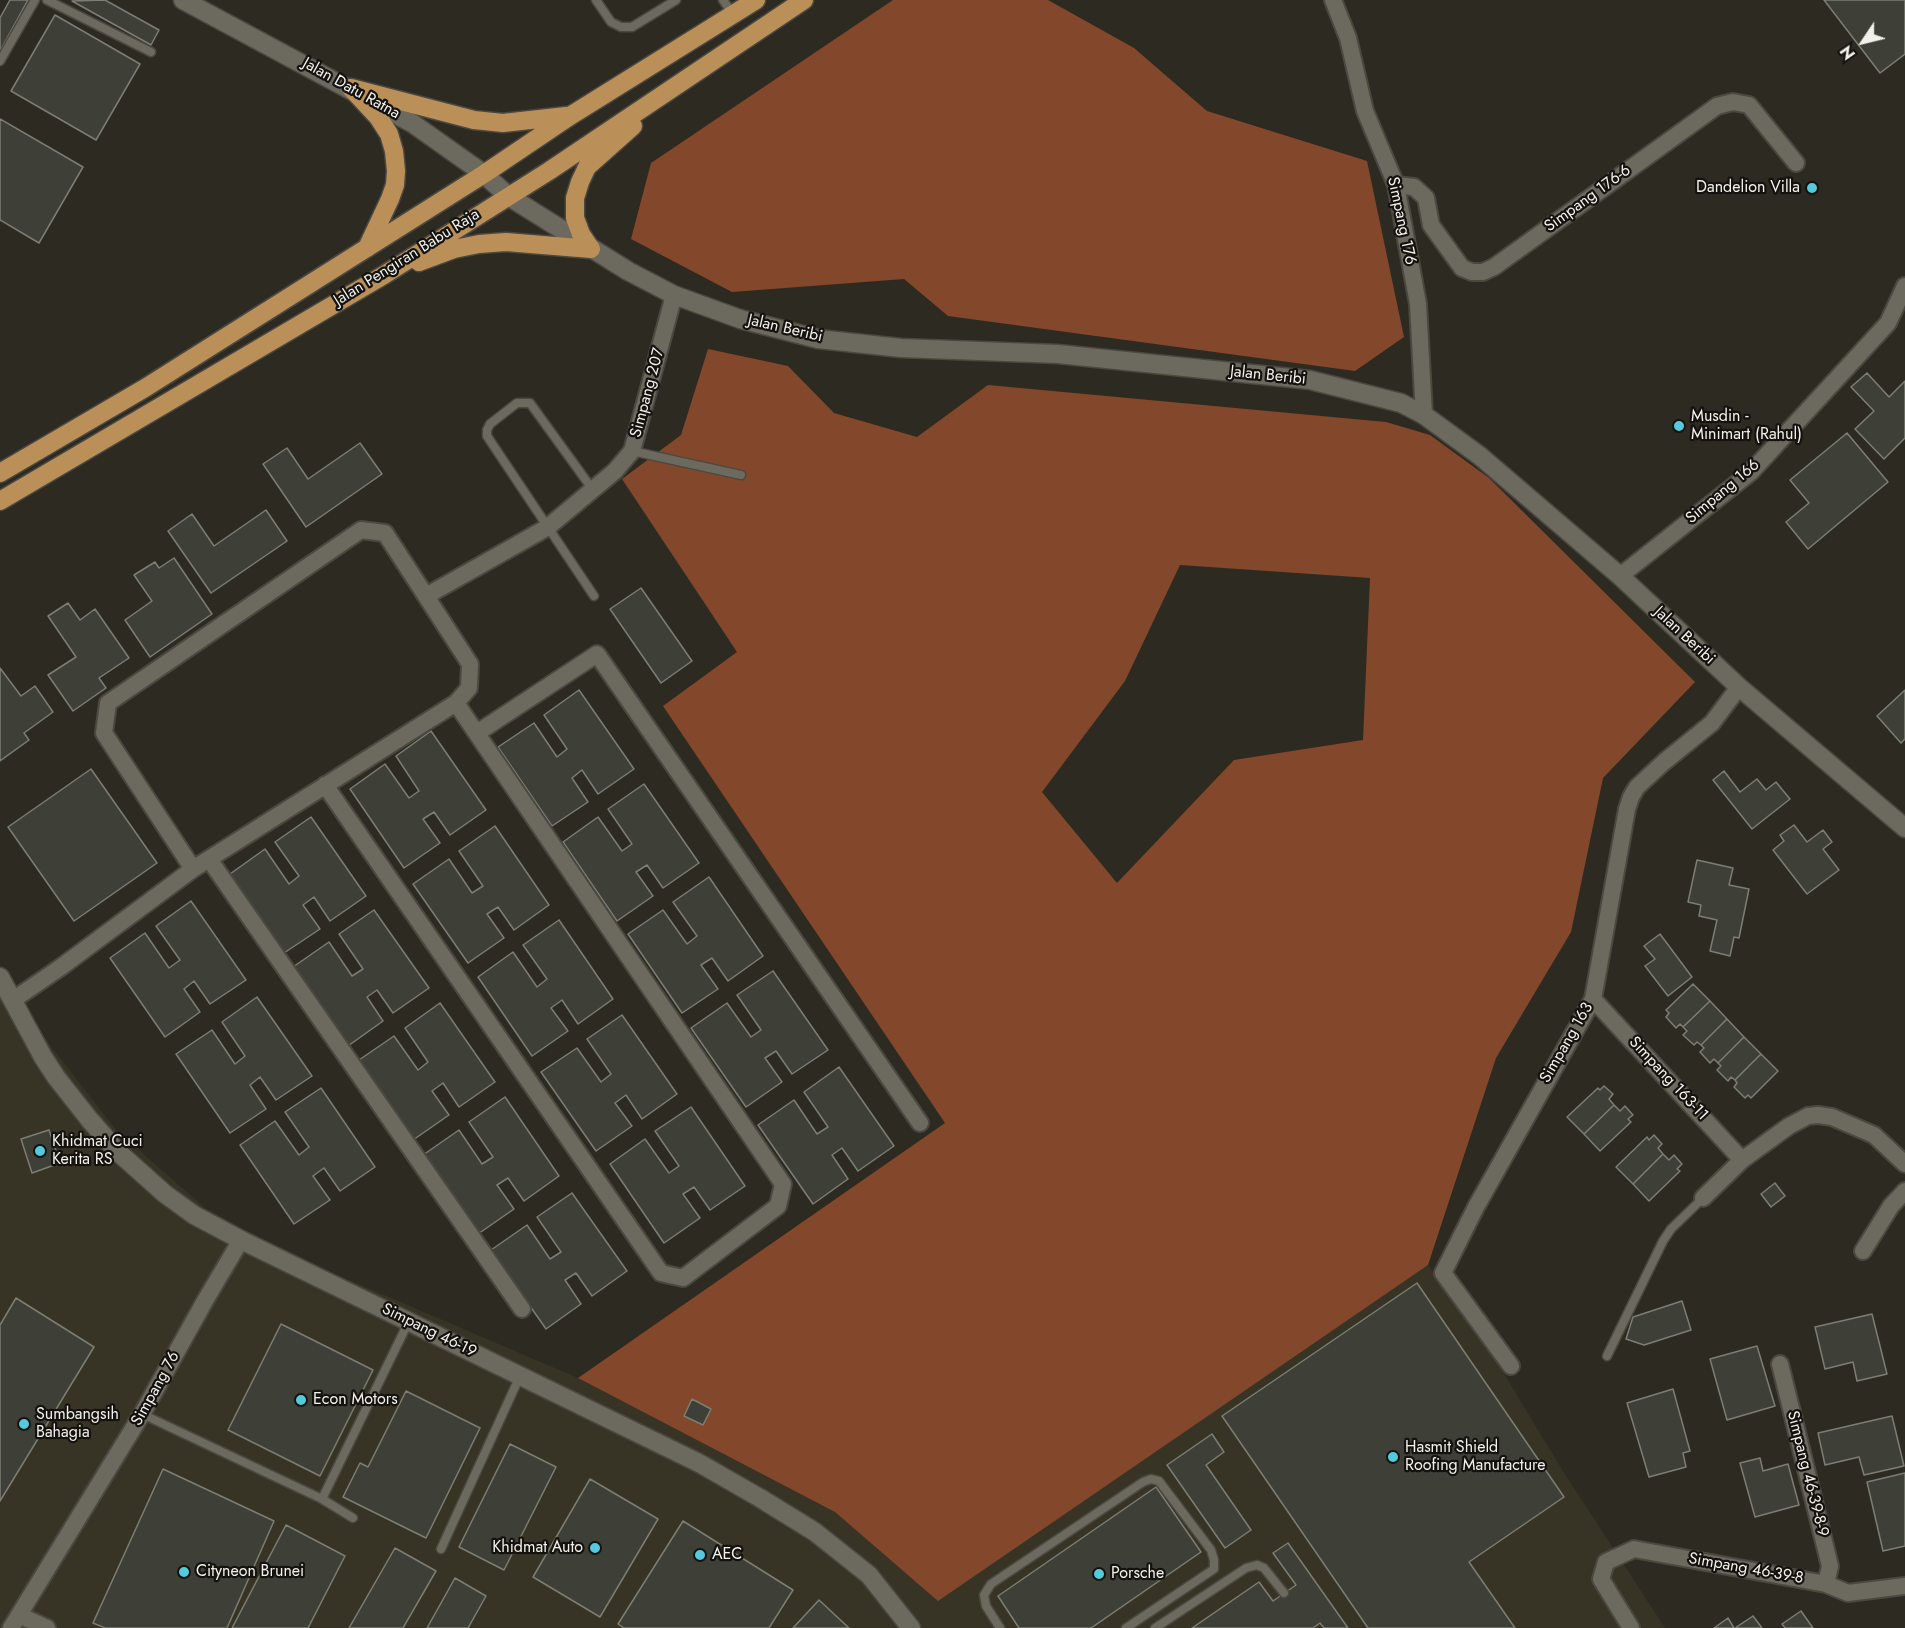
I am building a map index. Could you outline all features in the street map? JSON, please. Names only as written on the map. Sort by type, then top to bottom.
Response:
[{"type":"main road","name":"Jalan Datu Ratna","points":[[183,0],[351,88],[412,123],[484,174],[508,196]]},
{"type":"main road","name":"Jalan Pengiran Babu Raja","points":[[0,473],[145,388],[484,174],[728,7],[756,0]]},
{"type":"main road","name":"Jalan Pengiran Babu Raja","points":[[0,501],[384,275],[549,171],[804,0]]},
{"type":"main road","points":[[591,249],[581,234],[575,218],[574,198],[587,167],[691,76]]},
{"type":"main road","points":[[351,88],[474,120],[503,123],[570,116]]},
{"type":"main road","points":[[351,88],[378,117],[389,134],[395,161],[395,185],[367,248]]},
{"type":"main road","name":"Jalan Beribi","points":[[508,196],[627,271],[674,295],[740,319],[818,339],[901,348],[1058,354],[1310,380],[1401,403],[1424,415],[1480,456],[1620,576],[1739,687],[1905,828]]},
{"type":"main road","points":[[384,275],[454,249],[479,244],[506,242],[591,249]]},
{"type":"main road","name":"Simpang 46-19","points":[[0,977],[56,1077],[118,1152],[165,1194],[194,1215],[699,1463],[815,1532],[869,1575],[911,1628]]},
{"type":"street","name":"Simpang 176","points":[[1333,0],[1348,38],[1365,111],[1396,185],[1418,304],[1424,415]]},
{"type":"street","name":"Simpang 176-6","points":[[1396,185],[1414,187],[1426,198],[1431,225],[1462,268],[1472,272],[1483,272],[1494,267],[1717,106],[1733,102],[1749,105],[1796,163]]},
{"type":"street","name":"Simpang 166","points":[[1620,576],[1751,472],[1888,323],[1905,286]]},
{"type":"street","name":"Simpang 207","points":[[426,596],[548,527],[615,471],[632,451],[674,295]]},
{"type":"street","points":[[14,999],[193,869],[456,703],[469,688],[470,664],[385,533],[361,530],[108,703],[104,733],[193,869]]},
{"type":"street","points":[[477,733],[597,654],[920,1123]]},
{"type":"street","name":"Simpang 163","points":[[1511,1366],[1443,1273],[1482,1196],[1593,999],[1631,797],[1637,787],[1664,762],[1712,723],[1739,687]]},
{"type":"street","points":[[325,785],[661,1273],[683,1278],[778,1206],[783,1184],[456,703]]},
{"type":"street","points":[[209,859],[522,1309]]},
{"type":"street","name":"Simpang 163-11","points":[[1593,999],[1742,1160]]},
{"type":"street","points":[[1703,1198],[1742,1160],[1789,1126],[1808,1116],[1832,1117],[1874,1135],[1905,1164]]},
{"type":"street","points":[[1863,1251],[1891,1206],[1905,1191]]},
{"type":"street","name":"Simpang 76","points":[[15,1621],[142,1414],[241,1240]]},
{"type":"street","name":"Simpang 46-39-8-9","points":[[1780,1364],[1830,1566],[1826,1584]]},
{"type":"street","name":"Simpang 46-39-8","points":[[1631,1628],[1600,1579],[1606,1562],[1634,1549],[1826,1584],[1848,1593],[1905,1586]]},
{"type":"street","points":[[15,1621],[47,1628]]},
{"type":"lane","points":[[0,62],[35,0]]},
{"type":"lane","points":[[47,0],[151,52]]},
{"type":"lane","points":[[596,0],[611,22],[621,27],[633,27],[676,0]]},
{"type":"lane","points":[[593,490],[530,403],[517,403],[490,424],[486,430],[487,436],[594,596]]},
{"type":"lane","points":[[632,451],[741,476]]},
{"type":"lane","points":[[1607,1356],[1663,1241],[1671,1229],[1703,1198]]},
{"type":"lane","points":[[322,1499],[409,1321]]},
{"type":"lane","points":[[441,1549],[520,1376]]},
{"type":"lane","points":[[142,1414],[322,1499],[353,1518]]},
{"type":"lane","points":[[1000,1628],[986,1606],[984,1596],[991,1584],[1143,1482],[1151,1479],[1159,1481],[1211,1550],[1214,1569],[1126,1628]]},
{"type":"lane","points":[[1155,1628],[1246,1568],[1257,1565],[1264,1568],[1284,1593]]},
{"type":"shaded area","points":[[893,0],[1048,0],[1134,48],[1207,111],[1367,161],[1404,337],[1355,371],[948,316],[904,279],[732,292],[631,239],[651,163]]},
{"type":"shaded area","points":[[708,349],[788,366],[834,413],[917,437],[988,385],[1386,422],[1430,435],[1489,478],[1695,682],[1603,778],[1571,932],[1496,1058],[1428,1265],[938,1601],[835,1512],[578,1378],[945,1123],[663,706],[737,652],[622,479],[681,435]],"holes":[[[1180,565],[1370,578],[1363,740],[1234,760],[1117,883],[1042,792],[1125,681]]]},
{"type":"shaded area","points":[[0,972],[53,1049],[116,1130],[205,1208],[293,1256],[578,1378],[835,1512],[938,1600],[1428,1265],[1435,1275],[1443,1273],[1561,1468],[1665,1628],[0,1628]]},
{"type":"building","points":[[10,0],[28,0],[0,51],[0,18]]},
{"type":"building","points":[[105,0],[159,30],[151,45],[72,1]]},
{"type":"building","points":[[1824,0],[1905,0],[1905,54],[1880,73]]},
{"type":"building","points":[[55,15],[140,64],[96,140],[11,91]]},
{"type":"building","points":[[0,119],[83,167],[39,243],[0,220]]},
{"type":"building","points":[[1867,373],[1889,397],[1905,381],[1905,438],[1884,459],[1855,429],[1874,411],[1851,387]]},
{"type":"building","points":[[1847,433],[1888,482],[1808,549],[1786,522],[1809,503],[1790,480]]},
{"type":"building","points":[[360,443],[382,474],[306,527],[263,464],[287,448],[308,479]]},
{"type":"building","points":[[266,510],[287,541],[211,593],[168,531],[192,514],[214,546]]},
{"type":"building","points":[[174,558],[212,614],[150,657],[125,620],[152,601],[134,575],[155,562],[159,568]]},
{"type":"building","points":[[641,588],[692,661],[661,683],[610,609]]},
{"type":"building","points":[[68,603],[80,620],[95,609],[129,658],[99,678],[106,688],[73,711],[48,675],[76,657],[48,616]]},
{"type":"building","points":[[0,668],[21,696],[35,686],[53,712],[24,733],[29,740],[0,761]]},
{"type":"building","points":[[579,690],[634,769],[598,794],[582,770],[572,778],[588,802],[552,826],[498,747],[534,723],[557,757],[567,749],[544,715]]},
{"type":"building","points":[[1905,690],[1905,739],[1901,743],[1877,716]]},
{"type":"building","points":[[431,731],[486,810],[450,835],[434,812],[423,819],[440,843],[404,868],[350,789],[385,764],[409,798],[419,791],[396,756]]},
{"type":"building","points":[[91,769],[157,863],[74,921],[8,827]]},
{"type":"building","points":[[1724,771],[1740,792],[1757,779],[1766,790],[1776,782],[1790,799],[1752,829],[1713,780]]},
{"type":"building","points":[[644,784],[699,863],[663,888],[647,865],[636,872],[653,896],[617,921],[563,842],[598,817],[622,851],[632,844],[608,809]]},
{"type":"building","points":[[311,817],[366,896],[330,921],[314,897],[303,905],[320,929],[284,953],[230,874],[265,849],[289,884],[299,876],[275,842]]},
{"type":"building","points":[[1794,825],[1807,842],[1823,830],[1832,842],[1823,849],[1839,870],[1807,894],[1773,850],[1784,841],[1780,835]]},
{"type":"building","points":[[495,826],[549,905],[514,930],[498,907],[487,914],[504,938],[468,963],[413,884],[449,859],[472,893],[483,886],[459,851]]},
{"type":"building","points":[[1697,860],[1733,868],[1729,885],[1749,889],[1739,938],[1734,937],[1730,956],[1710,951],[1717,920],[1699,916],[1701,905],[1688,902]]},
{"type":"building","points":[[709,877],[763,956],[728,981],[712,958],[701,965],[718,989],[682,1013],[628,934],[663,910],[687,944],[697,936],[673,902]]},
{"type":"building","points":[[191,901],[246,980],[210,1004],[194,981],[184,989],[200,1012],[165,1037],[110,958],[145,933],[169,968],[180,960],[156,926]]},
{"type":"building","points":[[374,910],[429,988],[393,1013],[377,990],[367,997],[383,1021],[348,1046],[293,967],[329,942],[352,976],[363,969],[339,934]]},
{"type":"building","points":[[559,920],[613,999],[578,1024],[562,1000],[551,1008],[568,1031],[532,1056],[478,977],[513,952],[537,987],[547,979],[523,945]]},
{"type":"building","points":[[1660,934],[1692,977],[1668,996],[1645,966],[1655,959],[1644,946]]},
{"type":"building","points":[[773,971],[828,1050],[792,1074],[776,1051],[765,1058],[782,1082],[746,1107],[691,1028],[727,1003],[751,1037],[761,1030],[737,995]]},
{"type":"building","points":[[1693,984],[1710,1001],[1683,1027],[1680,1024],[1676,1028],[1666,1017],[1669,1013],[1666,1010]]},
{"type":"building","points":[[257,997],[312,1076],[276,1100],[260,1077],[250,1085],[266,1109],[230,1133],[176,1054],[212,1030],[235,1064],[245,1056],[222,1022]]},
{"type":"building","points":[[1710,1001],[1727,1019],[1701,1045],[1697,1042],[1694,1045],[1683,1035],[1687,1031],[1683,1027]]},
{"type":"building","points":[[440,1003],[495,1082],[459,1107],[443,1083],[432,1091],[449,1115],[413,1140],[359,1060],[394,1036],[418,1070],[428,1062],[405,1028]]},
{"type":"building","points":[[622,1015],[677,1094],[642,1119],[626,1095],[615,1103],[632,1126],[596,1151],[541,1072],[577,1048],[601,1082],[611,1074],[587,1039]]},
{"type":"building","points":[[1727,1019],[1744,1037],[1718,1063],[1714,1059],[1710,1063],[1700,1052],[1704,1048],[1701,1045]]},
{"type":"building","points":[[1744,1037],[1761,1054],[1735,1080],[1731,1077],[1728,1081],[1717,1070],[1721,1066],[1718,1063]]},
{"type":"building","points":[[1761,1054],[1778,1071],[1751,1098],[1748,1095],[1745,1098],[1734,1087],[1737,1083],[1735,1080]]},
{"type":"building","points":[[839,1067],[894,1146],[858,1171],[842,1148],[832,1155],[848,1179],[813,1204],[758,1125],[794,1100],[817,1134],[828,1127],[804,1092]]},
{"type":"building","points":[[1604,1086],[1613,1094],[1609,1099],[1614,1105],[1584,1134],[1567,1117],[1598,1088],[1600,1090]]},
{"type":"building","points":[[321,1088],[375,1167],[340,1191],[324,1168],[313,1176],[330,1200],[294,1224],[240,1145],[275,1121],[299,1155],[309,1147],[285,1112]]},
{"type":"building","points":[[505,1097],[559,1176],[524,1201],[508,1178],[497,1185],[514,1209],[478,1234],[423,1155],[459,1130],[482,1164],[493,1157],[469,1122]]},
{"type":"building","points":[[1614,1105],[1620,1111],[1625,1106],[1633,1115],[1628,1119],[1631,1122],[1600,1151],[1584,1134]]},
{"type":"building","points":[[691,1107],[745,1186],[710,1210],[694,1187],[683,1194],[700,1218],[664,1243],[610,1164],[645,1139],[669,1173],[679,1166],[655,1131]]},
{"type":"building","name":"Khidmat Cuci Kerita RS","points":[[49,1130],[60,1163],[32,1173],[21,1139]]},
{"type":"building","points":[[1654,1135],[1662,1144],[1658,1148],[1663,1154],[1633,1184],[1616,1167],[1647,1137],[1649,1140]]},
{"type":"building","points":[[1663,1154],[1669,1160],[1674,1155],[1682,1164],[1677,1169],[1680,1171],[1649,1201],[1633,1184]]},
{"type":"building","points":[[1775,1183],[1785,1196],[1771,1207],[1761,1194]]},
{"type":"building","points":[[572,1193],[627,1271],[592,1296],[576,1273],[565,1280],[581,1304],[546,1329],[491,1250],[527,1225],[550,1259],[561,1252],[537,1217]]},
{"type":"building","name":"Hasmit Shield Roofing Manufacture","points":[[1417,1283],[1564,1497],[1469,1562],[1515,1628],[1368,1628],[1222,1416]]},
{"type":"building","name":"Sumbangsih Bahagia","points":[[16,1298],[94,1347],[0,1501],[0,1325]]},
{"type":"building","points":[[1682,1301],[1691,1330],[1644,1345],[1626,1339],[1633,1317]]},
{"type":"building","points":[[1872,1314],[1887,1374],[1857,1381],[1853,1362],[1825,1369],[1815,1327]]},
{"type":"building","name":"Econ Motors","points":[[281,1324],[373,1370],[320,1476],[228,1430]]},
{"type":"building","points":[[1757,1346],[1775,1406],[1727,1420],[1710,1359]]},
{"type":"building","points":[[1673,1389],[1690,1451],[1683,1453],[1686,1467],[1649,1477],[1627,1403]]},
{"type":"building","name":"Econ Motors","points":[[406,1391],[480,1428],[426,1538],[343,1497],[360,1463],[368,1467]]},
{"type":"building","points":[[692,1399],[711,1409],[703,1425],[684,1416]]},
{"type":"building","points":[[1892,1416],[1904,1466],[1864,1475],[1859,1457],[1825,1465],[1818,1433]]},
{"type":"building","points":[[1212,1434],[1224,1452],[1206,1465],[1251,1530],[1225,1548],[1167,1465]]},
{"type":"building","points":[[510,1444],[556,1467],[504,1570],[459,1547]]},
{"type":"building","points":[[1760,1458],[1763,1471],[1788,1464],[1799,1505],[1755,1517],[1740,1463]]},
{"type":"building","name":"Cityneon Brunei","points":[[163,1469],[274,1521],[227,1628],[105,1628],[93,1623]]},
{"type":"building","points":[[1905,1473],[1905,1546],[1883,1551],[1867,1482]]},
{"type":"building","name":"Khidmat Auto","points":[[590,1479],[658,1519],[600,1617],[533,1577]]},
{"type":"building","name":"Porsche","points":[[1156,1487],[1201,1552],[1091,1628],[1019,1628],[998,1596]]},
{"type":"building","name":"AEC","points":[[683,1521],[793,1590],[769,1628],[624,1628],[618,1624]]},
{"type":"building","points":[[286,1525],[345,1556],[308,1628],[232,1628]]},
{"type":"building","points":[[1288,1543],[1348,1628],[1324,1628],[1320,1623],[1313,1628],[1192,1628],[1259,1582],[1273,1601],[1296,1585],[1273,1553]]},
{"type":"building","points":[[395,1548],[436,1571],[403,1628],[349,1628]]},
{"type":"building","points":[[455,1578],[486,1596],[468,1628],[427,1628]]},
{"type":"building","points":[[819,1600],[849,1628],[793,1628]]},
{"type":"building","points":[[1801,1611],[1813,1628],[1785,1628],[1782,1624]]},
{"type":"building","points":[[1753,1616],[1762,1628],[1735,1628]]},
{"type":"building","points":[[1728,1618],[1734,1628],[1714,1628]]},
{"type":"place","name":"Dandelion Villa","points":[[1812,188]]},
{"type":"place","name":"Musdin - Minimart (Rahul)","points":[[1679,426]]},
{"type":"place","name":"Khidmat Cuci Kerita RS","points":[[40,1151]]},
{"type":"place","name":"Econ Motors","points":[[301,1400]]},
{"type":"place","name":"Sumbangsih Bahagia","points":[[24,1424]]},
{"type":"place","name":"Hasmit Shield Roofing Manufacture","points":[[1393,1457]]},
{"type":"place","name":"Khidmat Auto","points":[[595,1548]]},
{"type":"place","name":"AEC","points":[[700,1555]]},
{"type":"place","name":"Cityneon Brunei","points":[[184,1572]]},
{"type":"place","name":"Porsche","points":[[1099,1574]]}]
